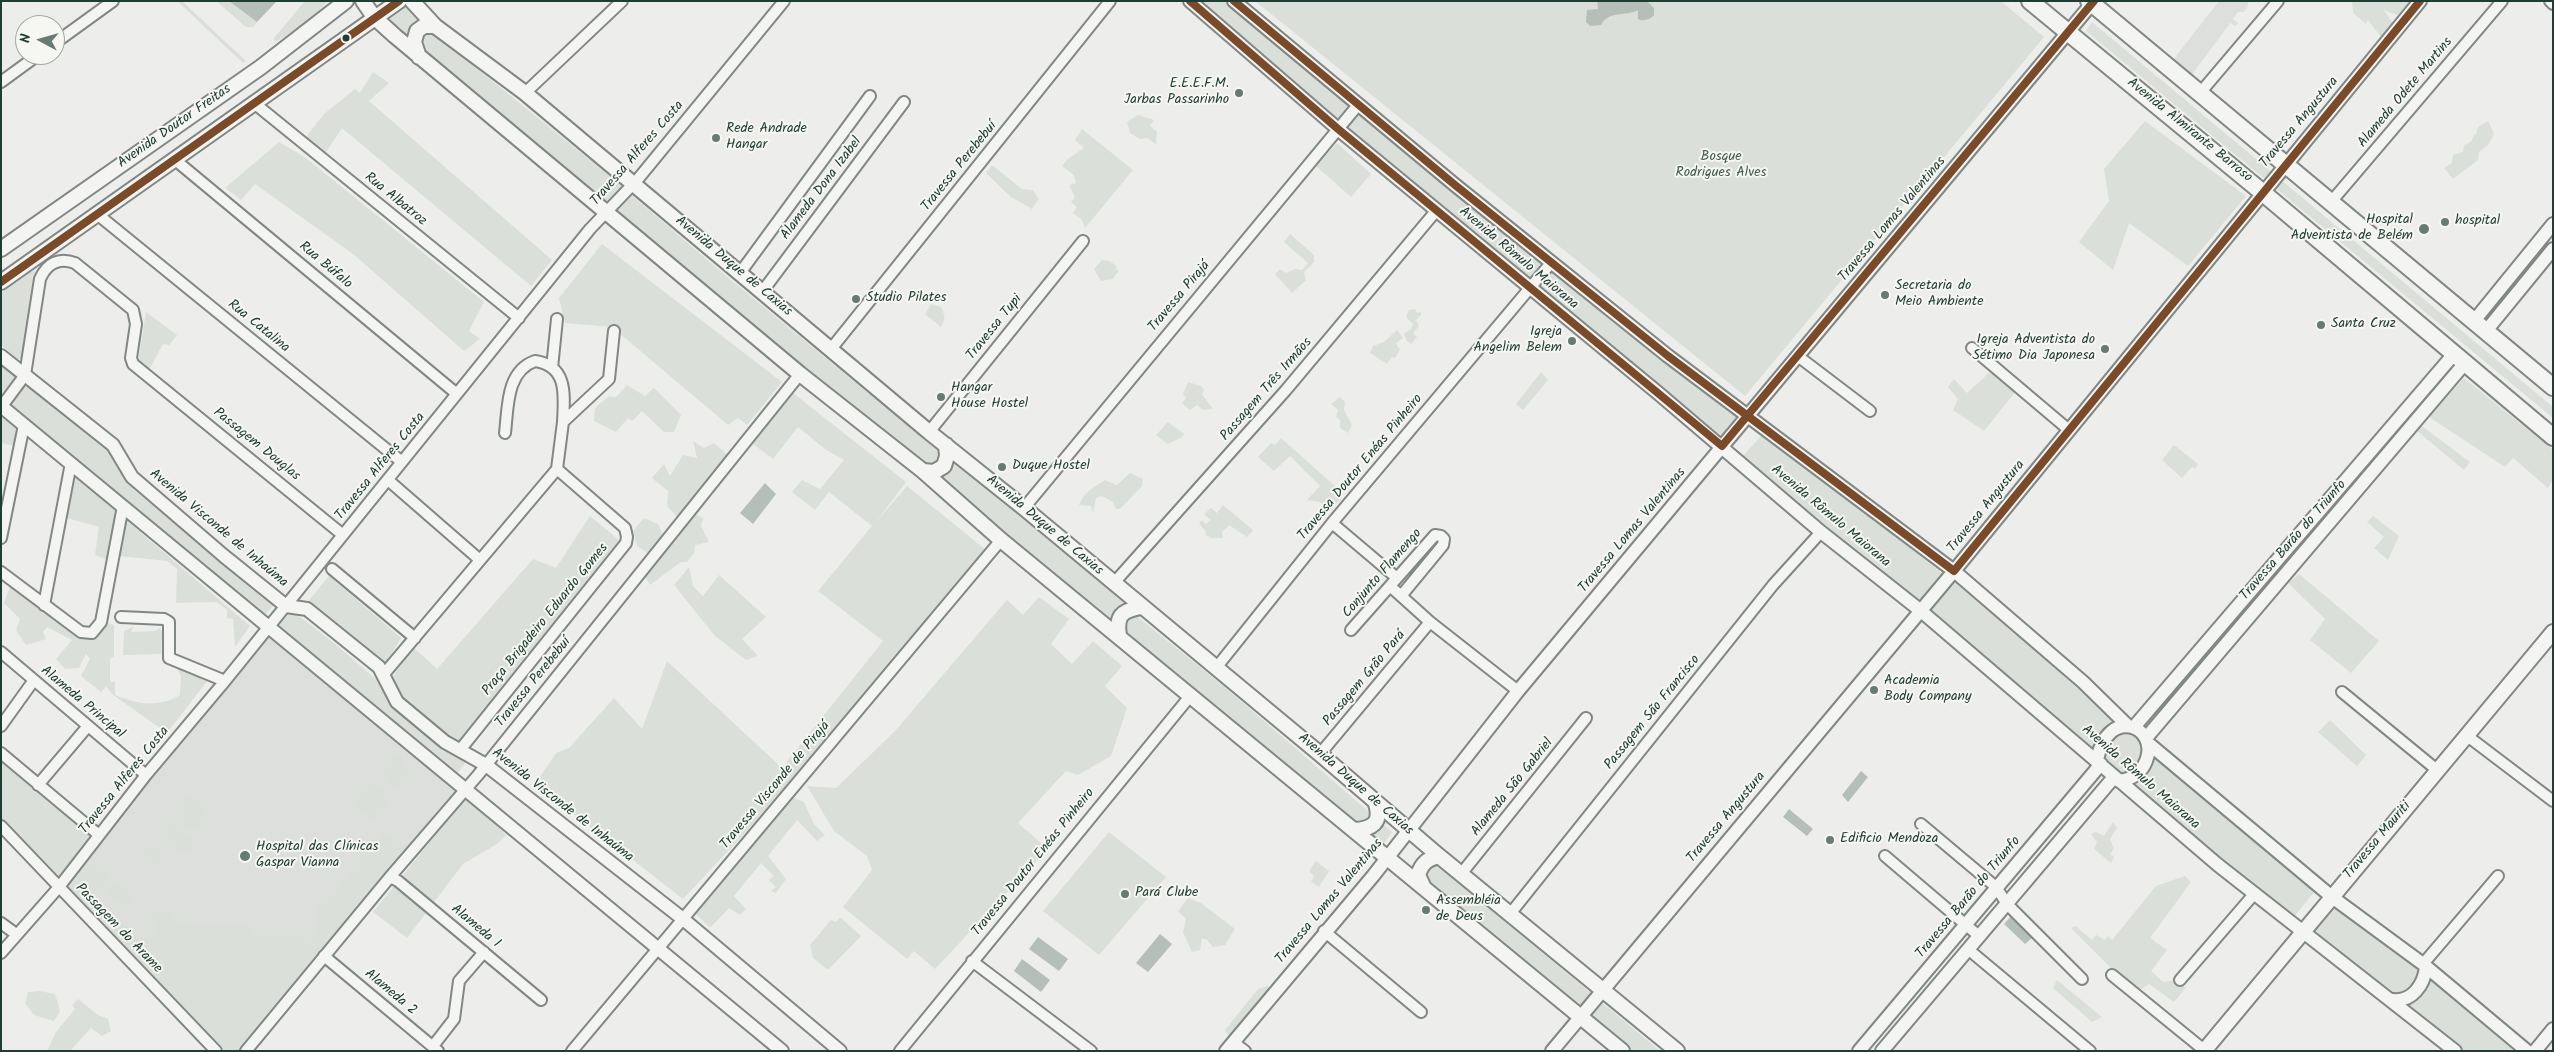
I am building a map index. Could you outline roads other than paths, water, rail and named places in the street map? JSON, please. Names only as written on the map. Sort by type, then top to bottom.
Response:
[{"type":"highway","name":"Avenida Almirante Barroso","points":[[2030,1],[2262,192],[2553,437]]},
{"type":"highway","points":[[2092,2],[2553,387]]},
{"type":"main road","name":"Avenida Doutor Freitas","points":[[1,249],[261,67],[346,1]]},
{"type":"main road","points":[[363,1],[374,18],[800,374],[923,472],[1001,540],[1119,635],[1622,1051]]},
{"type":"main road","name":"Avenida Doutor Freitas","points":[[1,282],[400,1]]},
{"type":"main road","name":"Avenida Duque de Caxias","points":[[412,1],[435,26],[525,93],[634,183],[929,432],[1024,508],[1140,607],[1320,754],[1376,804],[1673,1049]]},
{"type":"main road","points":[[420,57],[414,42],[417,31],[424,26],[435,26]]},
{"type":"main road","points":[[923,472],[934,472],[944,466],[947,456],[946,445]]},
{"type":"main road","points":[[1119,635],[1117,623],[1120,616],[1130,609],[1140,607]]},
{"type":"main road","name":"Travessa Mauriti","points":[[2204,1050],[2553,632]]},
{"type":"main road","points":[[1354,830],[1367,829],[1376,821],[1379,813],[1376,804]]},
{"type":"main road","points":[[1423,886],[1418,875],[1421,865],[1429,859],[1439,856]]},
{"type":"street","points":[[65,36],[113,1]]},
{"type":"street","points":[[525,93],[622,1]]},
{"type":"street","name":"Travessa Alferes Costa","points":[[1,952],[59,887],[146,775],[286,606],[590,229],[634,183],[784,1]]},
{"type":"street","name":"Travessa Perebebuí","points":[[831,349],[1110,1]]},
{"type":"street","name":"Avenida Rômulo Maiorana","points":[[1190,1],[1338,129],[1722,446],[1821,532],[1921,611],[2218,865],[2393,1000],[2455,1051]]},
{"type":"street","name":"Avenida Rômulo Maiorana","points":[[1234,1],[1668,356],[1954,571],[2131,726]]},
{"type":"street","points":[[2200,93],[2278,1]]},
{"type":"street","name":"Travessa Angustura","points":[[1552,1051],[1921,611],[2420,1]]},
{"type":"street","name":"Alameda Odete Martins","points":[[2331,202],[2502,1]]},
{"type":"street","points":[[2550,1],[2553,4]]},
{"type":"street","name":"Travessa Lomas Valentinas","points":[[1229,1046],[1387,857],[1518,691],[1722,446],[1799,357],[2092,2]]},
{"type":"street","points":[[1,82],[24,65]]},
{"type":"street","points":[[740,273],[870,96]]},
{"type":"street","name":"Alameda Dona Izabel","points":[[762,292],[904,102]]},
{"type":"street","name":"Rua Albatroz","points":[[254,103],[519,318]]},
{"type":"street","name":"Travessa Pirajá","points":[[1024,508],[1358,104]]},
{"type":"street","name":"Rua Búfalo","points":[[174,160],[457,394]]},
{"type":"street","name":"Passagem Três Irmãos","points":[[1113,584],[1286,390],[1436,210]]},
{"type":"street","name":"Rua Catalina","points":[[97,214],[402,462]]},
{"type":"street","points":[[2474,321],[2553,224]]},
{"type":"street","name":"Travessa Tupi","points":[[929,432],[1082,241]]},
{"type":"street","points":[[2486,331],[2553,249]]},
{"type":"street","name":"Passagem Douglas","points":[[25,374],[40,278],[44,269],[54,262],[65,259],[75,263],[133,310],[136,324],[132,358],[136,366],[343,535]]},
{"type":"street","name":"Travessa Doutor Enéas Pinheiro","points":[[1216,668],[1332,524],[1551,262]]},
{"type":"street","points":[[552,368],[557,319]]},
{"type":"street","points":[[564,422],[609,379],[614,331]]},
{"type":"street","points":[[1972,348],[2069,430]]},
{"type":"street","name":"Avenida Visconde de Inhaúma","points":[[1,356],[113,446],[132,476],[286,606],[307,609],[379,666],[397,702],[445,742],[486,765],[683,919],[840,1051]]},
{"type":"street","points":[[1799,357],[1870,411]]},
{"type":"street","name":"Travessa Barão do Triunfo","points":[[2131,726],[2216,632],[2384,436],[2460,358]]},
{"type":"street","name":"Travessa Barão do Triunfo","points":[[2147,740],[2395,446],[2460,358]]},
{"type":"street","points":[[384,674],[557,468],[564,422],[564,383],[552,368],[542,362],[529,363],[512,382],[505,433]]},
{"type":"street","points":[[25,374],[2,406],[268,628],[466,789],[782,1051]]},
{"type":"street","name":"Travessa Perebebuí","points":[[247,1050],[390,877],[486,765],[800,374]]},
{"type":"street","points":[[1,538],[24,425]]},
{"type":"street","points":[[2384,436],[2395,446]]},
{"type":"street","points":[[44,605],[71,463]]},
{"type":"street","name":"Praça Brigadeiro Eduardo Gomes","points":[[460,750],[626,543],[625,528],[557,468]]},
{"type":"street","points":[[388,480],[480,560]]},
{"type":"street","points":[[2338,491],[2349,500]]},
{"type":"street","points":[[1,572],[81,632],[92,633],[99,627],[101,622],[123,506]]},
{"type":"street","points":[[1332,524],[1394,582],[1401,596],[1430,622],[1518,691]]},
{"type":"street","name":"Passagem São Francisco","points":[[1510,914],[1773,585],[1821,532]]},
{"type":"street","name":"Conjunto Flamengo","points":[[1351,630],[1435,535],[1441,536],[1444,539],[1443,545],[1401,596]]},
{"type":"street","points":[[2296,538],[2307,549]]},
{"type":"street","name":"Travessa Visconde de Pirajá","points":[[572,1051],[1001,540]]},
{"type":"street","points":[[332,569],[415,638]]},
{"type":"street","points":[[121,617],[164,619],[169,622],[170,658],[225,681]]},
{"type":"street","name":"Passagem Grão Pará","points":[[1320,754],[1430,622]]},
{"type":"street","points":[[2216,632],[2228,642]]},
{"type":"street","name":"Alameda Principal","points":[[1,652],[146,775]]},
{"type":"street","points":[[1,726],[34,680]]},
{"type":"street","points":[[2342,692],[2437,770]]},
{"type":"street","name":"Travessa Doutor Enéas Pinheiro","points":[[900,1051],[1191,695]]},
{"type":"street","name":"Alameda São Gabriel","points":[[1461,874],[1586,718]]},
{"type":"street","points":[[38,785],[88,726]]},
{"type":"street","points":[[2099,762],[2099,749],[2106,735],[2120,726],[2131,726],[2332,897],[2425,966],[2527,1051]]},
{"type":"street","points":[[2466,735],[2553,801]]},
{"type":"street","points":[[1882,1051],[2071,829],[2117,779],[2135,776],[2142,770],[2148,758],[2147,740]]},
{"type":"street","points":[[1,753],[99,835]]},
{"type":"street","name":"Travessa Barão do Triunfo","points":[[1860,1051],[1904,996],[1966,926],[2099,762]]},
{"type":"street","points":[[2056,817],[2071,829]]},
{"type":"street","points":[[1921,824],[1996,887],[2007,904],[2082,979]]},
{"type":"street","name":"Passagem do Arame","points":[[1,826],[216,1051]]},
{"type":"street","points":[[1885,856],[1980,936]]},
{"type":"street","points":[[2393,1000],[2403,1001],[2414,993],[2426,975],[2425,966],[2498,876]]},
{"type":"street","name":"Alameda 1","points":[[390,877],[398,881],[542,1000]]},
{"type":"street","points":[[2180,980],[2255,893]]},
{"type":"street","points":[[1,922],[16,934]]},
{"type":"street","points":[[1324,931],[1421,1012]]},
{"type":"street","points":[[1969,950],[2090,1051]]},
{"type":"street","points":[[435,1048],[454,1019],[459,981],[484,952]]},
{"type":"street","name":"Alameda 2","points":[[324,956],[435,1048]]},
{"type":"street","points":[[972,961],[1092,1051]]},
{"type":"street","points":[[2112,975],[2204,1050]]},
{"type":"street","points":[[1904,996],[1917,1008]]},
{"type":"street","points":[[2535,1051],[2553,1029]]},
{"type":"street","points":[[1229,1046],[1244,1051]]},
{"type":"place","name":"E.E.E.F.M. Jarbas Passarinho","points":[[1239,93]]},
{"type":"place","name":"Rede Andrade Hangar","points":[[716,138]]},
{"type":"place","name":"hospital","points":[[2445,222]]},
{"type":"place","name":"Hospital Adventista de Belém","points":[[2424,229]]},
{"type":"place","name":"Secretaria do Meio Ambiente","points":[[1885,295]]},
{"type":"place","name":"Studio Pilates","points":[[856,299]]},
{"type":"place","name":"Santa Cruz","points":[[2321,325]]},
{"type":"place","name":"Igreja Angelim Belem","points":[[1572,341]]},
{"type":"place","name":"Igreja Adventista do Sétimo Dia Japonesa","points":[[2105,349]]},
{"type":"place","name":"Hangar House Hostel","points":[[941,397]]},
{"type":"place","name":"Duque Hostel","points":[[1002,467]]},
{"type":"place","name":"Academia Body Company","points":[[1874,690]]},
{"type":"place","name":"Edificio Mendoza","points":[[1830,840]]},
{"type":"place","name":"Hospital das Clínicas Gaspar Vianna","points":[[245,856]]},
{"type":"place","name":"Pará Clube","points":[[1125,894]]},
{"type":"place","name":"Assembléia de Deus","points":[[1426,910]]},
{"type":"park label","name":"Bosque Rodrigues Alves","points":[[1721,166]]}]
